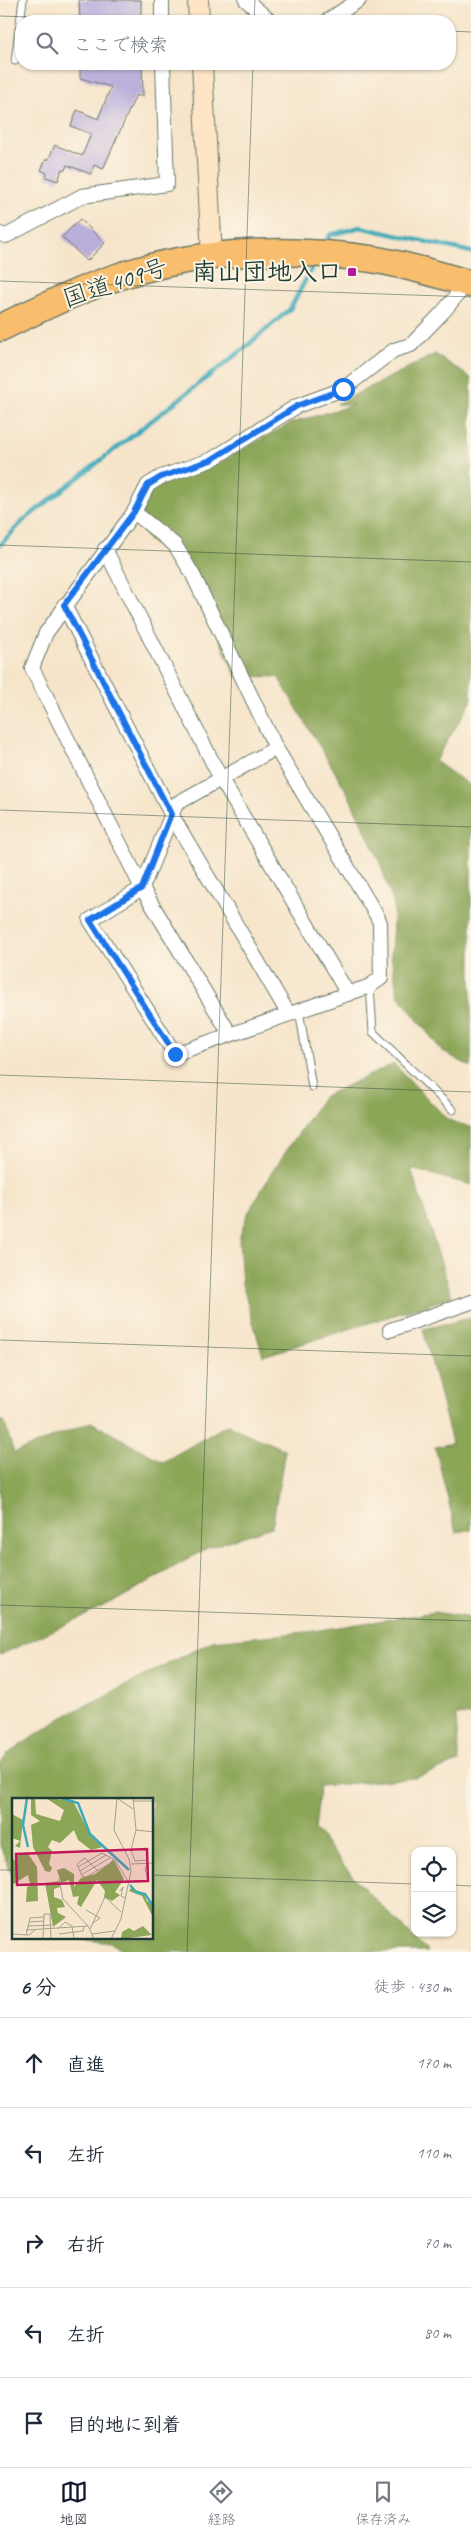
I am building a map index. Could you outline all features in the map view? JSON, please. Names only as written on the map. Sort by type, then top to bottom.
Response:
[{"type":"highway","name":"国道409号","points":[[0,328],[73,294],[127,274],[241,253],[316,254],[372,259],[469,283]]},
{"type":"street","points":[[162,0],[162,15]]},
{"type":"street","points":[[198,0],[199,15]]},
{"type":"street","points":[[246,0],[263,15]]},
{"type":"street","points":[[336,15],[359,0]]},
{"type":"street","points":[[0,234],[6,236],[82,196],[167,184],[163,70]]},
{"type":"street","points":[[202,70],[212,257]]},
{"type":"street","points":[[230,1034],[142,888],[32,668],[46,633],[105,548],[134,512],[148,485],[161,477],[211,460],[297,406],[343,389],[394,350],[411,345],[444,312],[469,283]]},
{"type":"street","points":[[134,512],[175,545],[194,575],[276,748],[380,923],[381,978],[370,986],[175,1054],[90,920],[142,888],[176,804],[276,748]]},
{"type":"street","points":[[105,548],[221,779],[348,994]]},
{"type":"street","points":[[64,605],[171,814],[294,1012]]},
{"type":"street","points":[[390,1330],[471,1302]]},
{"type":"lane","points":[[21,15],[23,0]]},
{"type":"lane","points":[[370,986],[372,1032],[453,1110]]},
{"type":"lane","points":[[294,1012],[312,1087]]},
{"type":"green space","points":[[435,354],[471,378],[471,702],[435,761],[471,786],[471,1067],[442,1051],[398,995],[391,956],[394,905],[379,860],[347,792],[278,677],[236,676],[185,565],[149,541],[131,513],[146,492],[186,472],[220,462],[291,423],[353,405],[337,404]]},
{"type":"green space","points":[[394,1064],[448,1120],[471,1127],[471,1185],[411,1169],[452,1297],[263,1356],[242,1284],[239,1239],[247,1215],[272,1172],[324,1096]]},
{"type":"green space","points":[[471,1318],[471,1530],[456,1532],[435,1447],[452,1443],[423,1329]]},
{"type":"green space","points":[[0,1421],[4,1421],[14,1453],[91,1422],[163,1462],[227,1425],[285,1450],[272,1527],[207,1548],[112,1603],[0,1655]]},
{"type":"green space","points":[[435,1612],[471,1618],[471,1716],[456,1715],[459,1762],[415,1778],[320,1786],[315,1830],[357,1881],[428,1952],[128,1952],[112,1943],[87,1940],[154,1940],[154,1798],[12,1798],[12,1875],[0,1846],[0,1764],[9,1753],[61,1718],[213,1641],[307,1632]]},
{"type":"building","points":[[79,0],[141,0],[141,15],[80,15]]},
{"type":"building","points":[[80,70],[142,70],[143,97],[136,95],[103,169],[94,165],[91,174],[67,165],[65,170],[62,169],[58,181],[46,177],[47,173],[41,170],[46,159],[48,160],[55,145],[82,156],[91,134],[71,126],[77,110],[98,119],[111,87],[80,78]]},
{"type":"building","points":[[80,219],[105,243],[87,261],[62,237]]},
{"type":"waterway","points":[[323,246],[330,235],[360,227],[471,252]]},
{"type":"waterway","points":[[0,545],[24,520],[241,351],[290,309],[315,262]]},
{"type":"place","name":"南山団地入口","points":[[352,272]]},
{"type":"route","points":[[175,1054],[90,920],[142,888],[171,814],[64,605],[105,548],[134,512],[148,485],[161,477],[211,460],[297,406],[343,389]]}]
